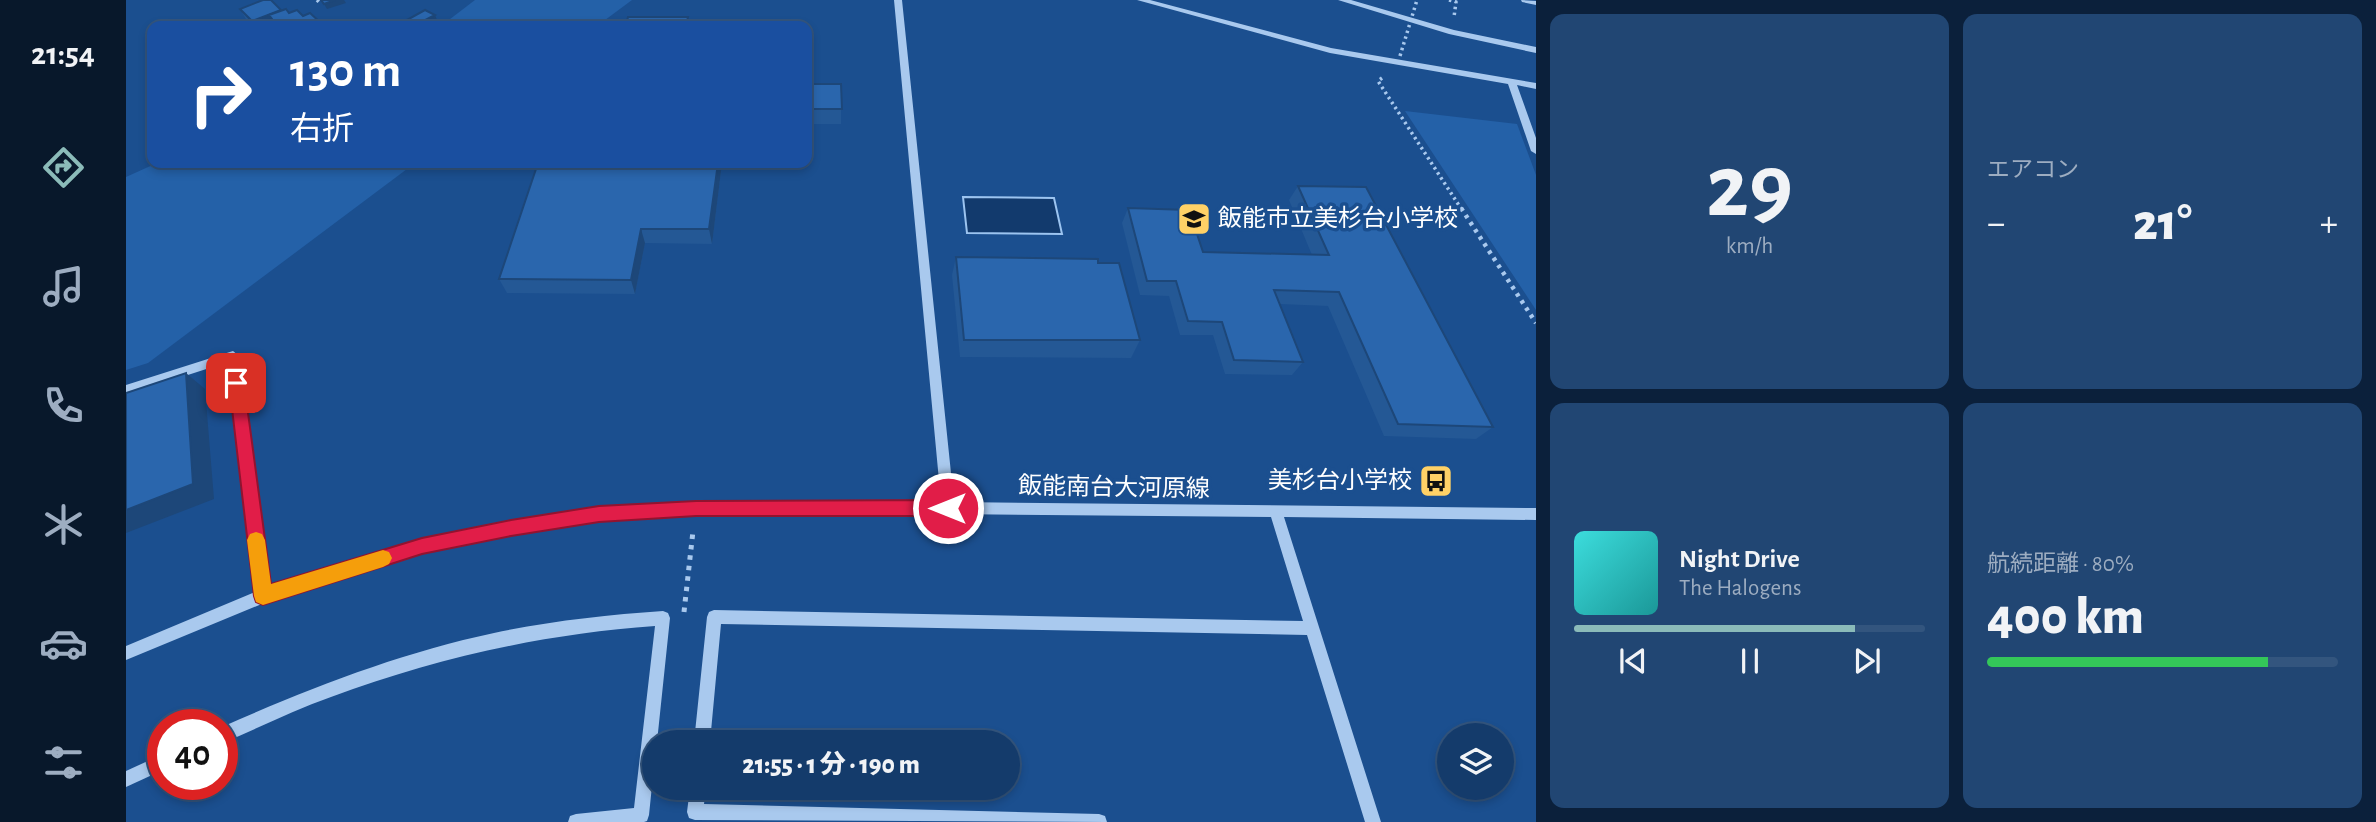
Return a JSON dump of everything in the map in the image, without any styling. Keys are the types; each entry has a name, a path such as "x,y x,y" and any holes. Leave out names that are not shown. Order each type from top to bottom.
{"street":[{"path":"898,0 948,508"},
{"path":"1141,0 1272,36 1536,86"},
{"path":"1342,0 1452,32 1536,50"},
{"path":"1525,0 1536,3"},
{"path":"1512,83 1536,151"},
{"path":"126,390 233,356 263,596"},
{"name":"飯能南台大河原線","path":"126,653 263,596 422,546 599,514 696,509 948,508 1536,514"},
{"path":"1276,513 1373,822"},
{"path":"703,730 714,617 1313,628"},
{"path":"238,728 282,707 419,657 556,628 612,620 663,618 641,815 576,822"},
{"path":"126,779 147,769"},
{"path":"696,800 695,812 1099,822"}],"path":[{"path":"1417,0 1398,60 1378,81 1536,323"}],"shaded area":[{"path":"475,0 632,0 604,21 448,21"},
{"path":"1405,111 1517,124 1536,175 1536,310"},
{"path":"147,168 408,168 148,363 126,370 126,177"},
{"path":"963,197 1054,198 1062,234 967,233"}],"building":[{"path":"263,0 271,0 281,10 252,21 240,9"},
{"path":"286,9 289,13 297,10 303,16 310,13 319,21 266,21 272,19 269,15"},
{"path":"425,10 435,15 424,21 405,21"},
{"path":"628,17 688,17 687,21 627,21"},
{"path":"812,84 841,84 842,109 812,109"},
{"path":"536,168 717,168 709,229 641,229 631,280 499,279"},
{"path":"1298,186 1366,187 1493,427 1398,424 1339,292 1274,290 1303,362 1234,360 1222,322 1188,321 1176,281 1147,281 1128,208 1189,210 1203,252 1329,255"},
{"path":"956,257 1098,259 1098,263 1119,263 1140,340 964,340"},
{"path":"186,373 193,484 126,510 126,393"}],"slow traffic":[{"path":"256,540 263,596 383,558"}],"place":[{"name":"飯能市立美杉台小学校","path":"1194,219"},
{"name":"美杉台小学校","path":"1436,481"}],"route":[{"path":"236,383 263,596 422,546 599,514 696,509 948,508"}]}
